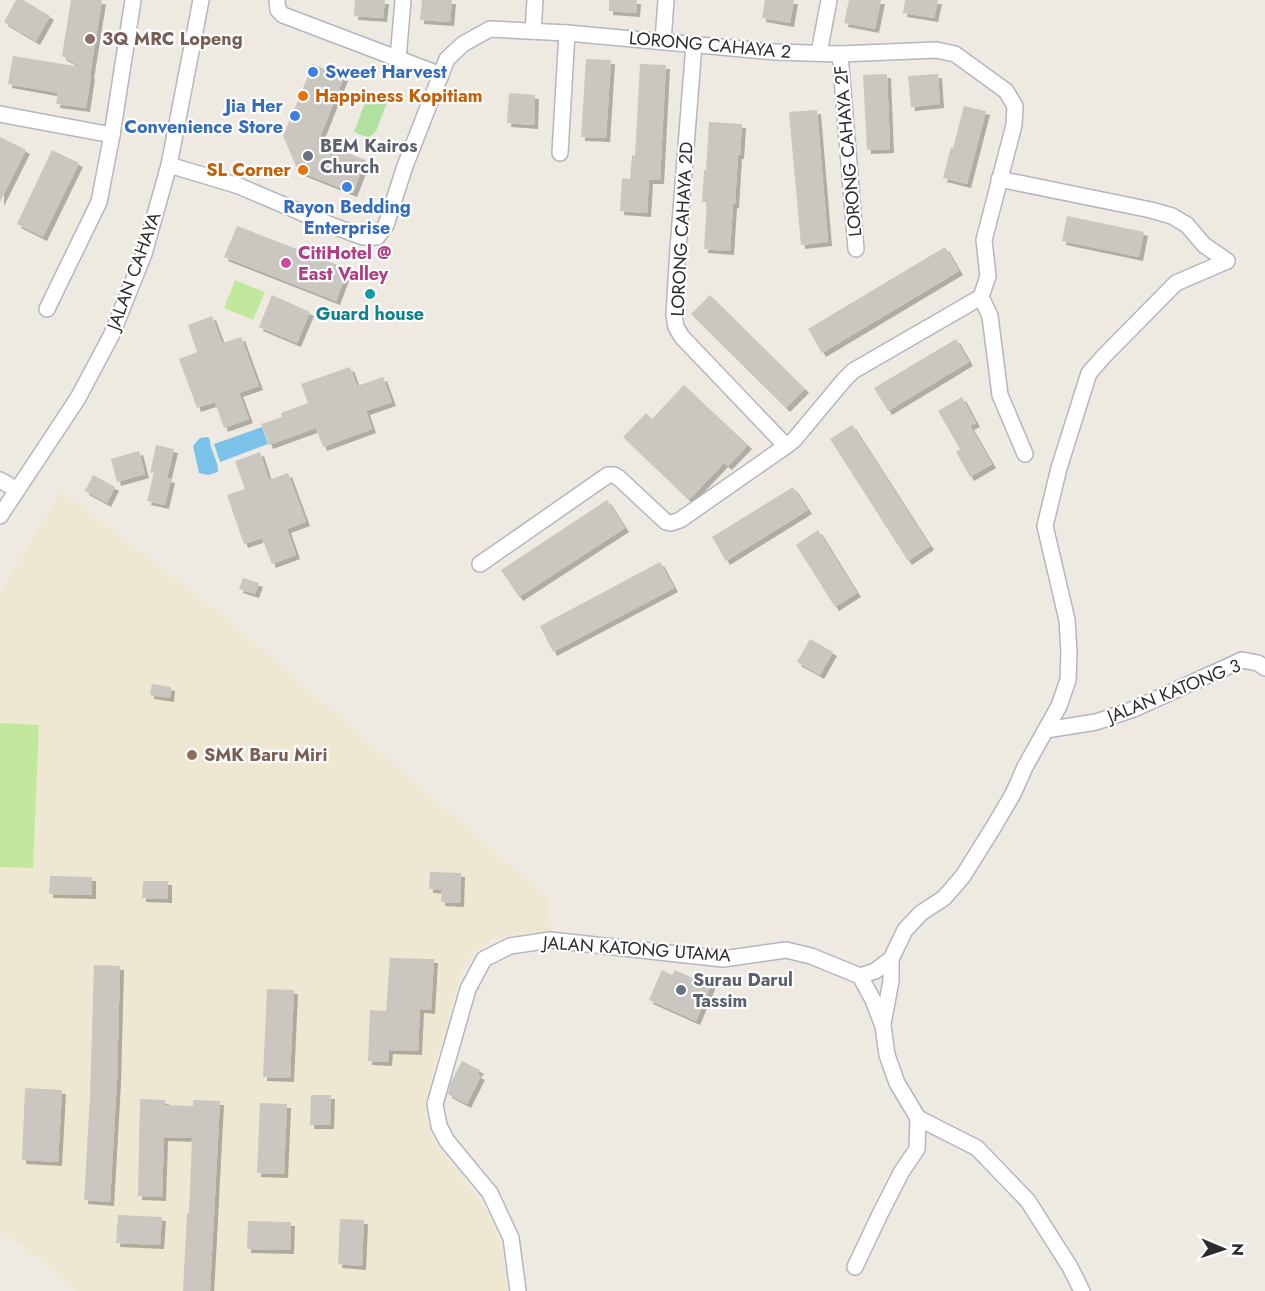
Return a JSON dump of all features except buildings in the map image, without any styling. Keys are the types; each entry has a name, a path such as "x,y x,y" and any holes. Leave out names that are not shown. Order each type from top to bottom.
{"street":[{"path":"47,309 99,202 133,0"},
{"name":"JALAN CAHAYA","path":"0,516 78,398 112,334 144,254 169,165 201,0"},
{"path":"277,0 278,10 283,15 441,75"},
{"path":"398,59 403,0"},
{"path":"533,31 535,0"},
{"path":"663,41 666,0"},
{"path":"819,53 829,0"},
{"name":"LORONG CAHAYA 2","path":"169,165 239,186 363,237 377,237 386,225 405,166 447,59 463,44 490,29 567,33 776,52 840,54 936,50 955,54 1006,91 1015,106 1014,124 984,240 988,276 981,297"},
{"path":"560,153 567,33"},
{"name":"LORONG CAHAYA 2D","path":"694,44 678,249 674,315 676,327 682,337 786,446"},
{"name":"LORONG CAHAYA 2F","path":"840,54 856,249"},
{"path":"0,114 112,135"},
{"path":"883,1026 891,981 891,959 905,930 921,913 944,898 963,876 993,828 1059,706 1068,680 1067,620 1045,526 1059,468 1089,373 1176,283 1227,261 1204,245 1187,225 1172,216 999,179"},
{"path":"480,564 608,475 619,478 666,522 671,524 680,520 794,441 852,371 981,297 990,316 999,395 1025,454"},
{"path":"0,480 17,490"},
{"name":"JALAN KATONG 3","path":"1046,730 1096,722 1134,710 1242,660 1258,663 1265,668"},
{"name":"JALAN KATONG UTAMA","path":"518,1291 511,1238 490,1192 447,1141 439,1126 435,1104 468,989 484,959 510,946 550,940 723,959 786,950 811,956 860,976"},
{"path":"891,959 875,971 860,976 883,1026 887,1055 897,1083 918,1118 977,1148 1028,1201 1070,1267 1082,1291"},
{"path":"855,1268 902,1171 917,1149 918,1118"}],"shaded area":[{"name":"SMK Baru Miri","path":"61,491 220,613 547,897 552,932 519,933 491,940 474,952 463,967 426,1098 425,1115 430,1133 492,1219 503,1255 508,1291 77,1291 24,1247 0,1232 0,593"}],"green space":[{"path":"369,92 388,100 376,131 369,138 354,132"},
{"path":"235,280 265,292 253,320 224,308"},
{"path":"0,723 39,725 33,868 0,867"}],"water":[{"path":"262,427 268,444 220,462 214,444"},
{"path":"208,437 218,472 208,475 199,473 193,446 200,438"}],"place":[{"name":"3Q MRC Lopeng","path":"90,39"},
{"name":"Sweet Harvest","path":"313,72"},
{"name":"Happiness Kopitiam","path":"303,96"},
{"name":"Jia Her Convenience Store","path":"295,116"},
{"name":"BEM Kairos Church","path":"308,156"},
{"name":"SL Corner","path":"303,170"},
{"name":"Rayon Bedding Enterprise","path":"347,187"},
{"name":"CitiHotel @ East Valley","path":"286,263"},
{"name":"Guard house","path":"370,294"},
{"name":"SMK Baru Miri","path":"192,755"},
{"name":"Surau Darul Tassim","path":"681,990"}]}
